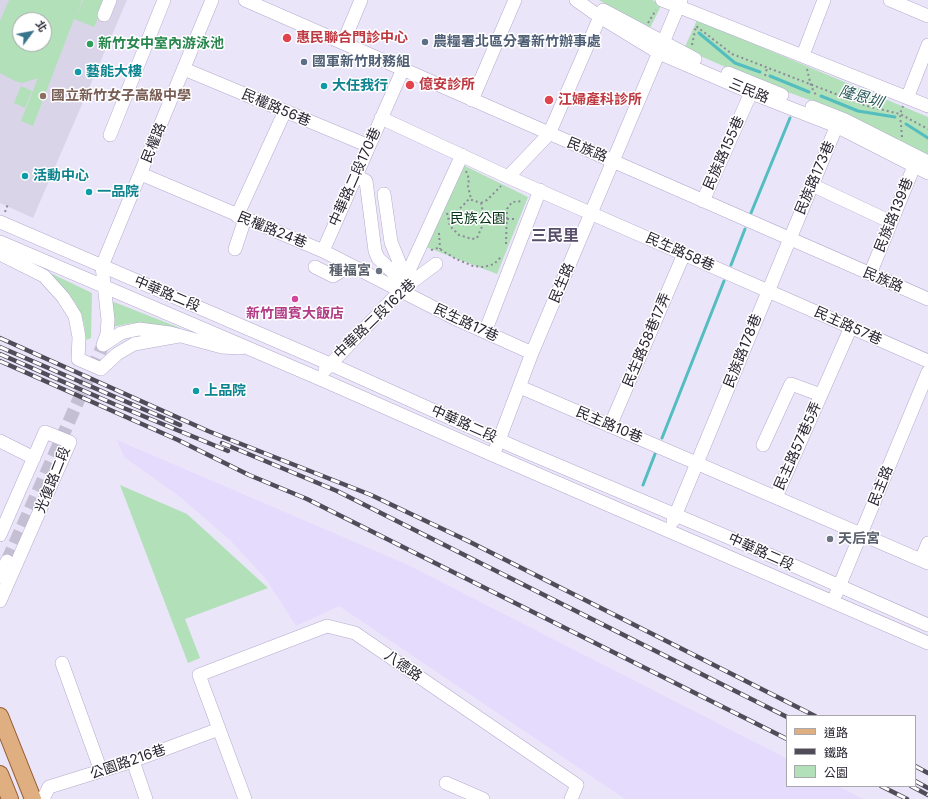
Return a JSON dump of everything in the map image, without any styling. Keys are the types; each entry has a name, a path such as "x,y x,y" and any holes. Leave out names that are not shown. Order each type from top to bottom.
{"main road":[{"path":"0,716 33,799"},
{"path":"0,743 23,799"},
{"path":"0,774 10,799"},
{"path":"0,792 3,799"}],"street":[{"path":"104,15 110,0"},
{"path":"110,135 164,0"},
{"name":"民權路","path":"104,287 102,266 212,0"},
{"name":"民族路","path":"245,0 928,299"},
{"path":"343,43 361,0"},
{"path":"472,100 515,0"},
{"name":"三民路","path":"576,0 602,13 661,47 688,56 757,86 838,122 920,162 928,173"},
{"name":"三民路","path":"591,0 602,13"},
{"path":"804,51 824,0"},
{"path":"890,0 928,16"},
{"path":"660,3 680,2 909,93 928,99"},
{"name":"民生路","path":"492,455 500,441 532,353 680,2"},
{"path":"507,178 549,134 602,13"},
{"path":"909,93 928,45"},
{"name":"民權路56巷","path":"184,69 369,146"},
{"path":"381,118 402,69"},
{"name":"民族路155巷","path":"703,201 757,86"},
{"path":"909,93 928,106"},
{"path":"235,249 241,218 284,111"},
{"name":"中華路二段170巷","path":"323,251 381,118 460,159 540,190"},
{"name":"民族路173巷","path":"790,239 838,122"},
{"path":"403,284 426,265 441,202 460,159"},
{"name":"民族路139巷","path":"870,274 891,222 920,162"},
{"name":"民權路24巷","path":"141,174 241,218 323,251 351,265 403,284"},
{"path":"356,176 366,180 375,251 378,258 403,284"},
{"path":"812,185 891,222"},
{"path":"485,332 540,190"},
{"name":"民生路58巷","path":"540,190 768,291"},
{"path":"384,194 391,242 403,284"},
{"name":"中華路二段","path":"2,219 102,266 330,364 500,441 676,515 928,625"},
{"name":"民族路178巷","path":"669,530 790,239"},
{"name":"中華路二段","path":"0,242 249,348 492,455 832,600 928,643"},
{"path":"0,254 44,276 63,297 75,316 79,337 78,359 101,368 117,354 134,344 158,338 179,336"},
{"name":"民生路58巷17弄","path":"610,426 684,254"},
{"path":"315,267 333,276 351,265"},
{"name":"中華路二段162巷","path":"318,378 403,284 426,265"},
{"name":"民生路17巷","path":"403,284 454,318 532,353"},
{"path":"104,287 108,320 107,334 103,345 121,333 139,329 179,336 222,347 249,348"},
{"name":"民主路57巷","path":"768,291 928,361"},
{"name":"民主路57巷5弄","path":"776,496 851,327"},
{"name":"民主路","path":"832,600 839,587 928,372"},
{"name":"民主路57巷5弄","path":"764,445 791,384 821,395"},
{"name":"民主路10巷","path":"520,387 697,463"},
{"name":"光復路二段","path":"0,535 45,432 70,442 0,601"},
{"path":"0,441 34,458"},
{"path":"697,463 925,562 928,543"},
{"path":"0,577 7,561"},
{"name":"八德路","path":"219,729 199,675 327,626 355,633 577,785 571,799"},
{"path":"62,663 101,771"},
{"path":"219,729 245,799"},
{"name":"公園路216巷","path":"43,799 49,787 133,761 219,729"},
{"path":"133,761 146,799"},
{"path":"446,783 483,799"}],"path":[{"path":"647,25 660,3"},
{"path":"691,50 696,26 732,54 867,106 900,114 928,129"},
{"path":"757,86 767,68"},
{"path":"900,114 903,140"},
{"path":"460,159 467,173 471,200"},
{"path":"449,220 469,199 481,203 487,200 507,178"},
{"path":"505,248 508,226 506,214 509,204 525,201"},
{"path":"441,202 446,208 450,226 459,235 472,239 477,238 484,222 481,203"},
{"path":"2,219 8,204"},
{"path":"426,265 430,250 438,248 460,261 473,266 484,267 494,264 502,255"}],"shaded area":[{"name":"國立新竹女子高級中學","path":"0,0 127,0 33,218 0,203"},
{"path":"117,440 408,565 786,758 786,787 840,787 863,799 625,799 339,606 296,626 266,579 230,540 179,496 124,457"}],"green space":[{"path":"9,0 82,0 76,17 83,0 106,0 94,27 74,19 33,126 21,121 38,78 22,83 0,73 0,21"},
{"path":"599,0 653,0 661,6 649,30"},
{"path":"697,20 928,117 928,157 842,112 758,81 684,49"},
{"path":"21,86 32,91 25,108 14,103"},
{"name":"民族公園","path":"461,164 528,197 497,274 426,247"},
{"path":"46,271 92,293 91,338 86,340 84,323 75,302"},
{"path":"109,300 180,328 178,330 132,323 112,327"},
{"path":"120,485 187,514 268,588 185,619 200,658 188,663"}],"waterway":[{"name":"隆恩圳","path":"699,33 735,63 760,72"},
{"name":"隆恩圳","path":"770,76 809,92"},
{"name":"隆恩圳","path":"821,96 858,111 895,117"},
{"path":"751,213 790,118"},
{"name":"隆恩圳","path":"906,124 928,138"},
{"path":"731,265 745,229"},
{"path":"662,438 724,281"},
{"path":"643,485 655,454"}],"tunnel":[{"path":"7,561 103,345"}],"railway":[{"path":"0,338 208,431 371,495 468,541 813,715"},
{"path":"0,347 180,425"},
{"path":"0,354 114,404 228,451"},
{"path":"0,361 178,440 249,475 307,499 786,738"},
{"path":"222,443 337,491 786,716"},
{"path":"916,767 928,773"},
{"path":"916,782 928,788"},
{"path":"883,787 907,799"},
{"path":"913,787 928,795"}],"place":[{"name":"惠民聯合門診中心","path":"287,38"},
{"name":"農糧署北區分署新竹辦事處","path":"425,42"},
{"name":"新竹女中室內游泳池","path":"90,44"},
{"name":"國軍新竹財務組","path":"304,62"},
{"name":"藝能大樓","path":"78,72"},
{"name":"億安診所","path":"410,85"},
{"name":"大任我行","path":"324,86"},
{"name":"國立新竹女子高級中學","path":"43,96"},
{"name":"江婦產科診所","path":"549,100"},
{"name":"活動中心","path":"25,176"},
{"name":"一品院","path":"89,192"},
{"name":"種福宮","path":"379,271"},
{"name":"新竹國賓大飯店","path":"295,299"},
{"name":"上品院","path":"196,391"},
{"name":"天后宮","path":"830,539"}],"district":[{"name":"三民里","path":"555,236"}]}
